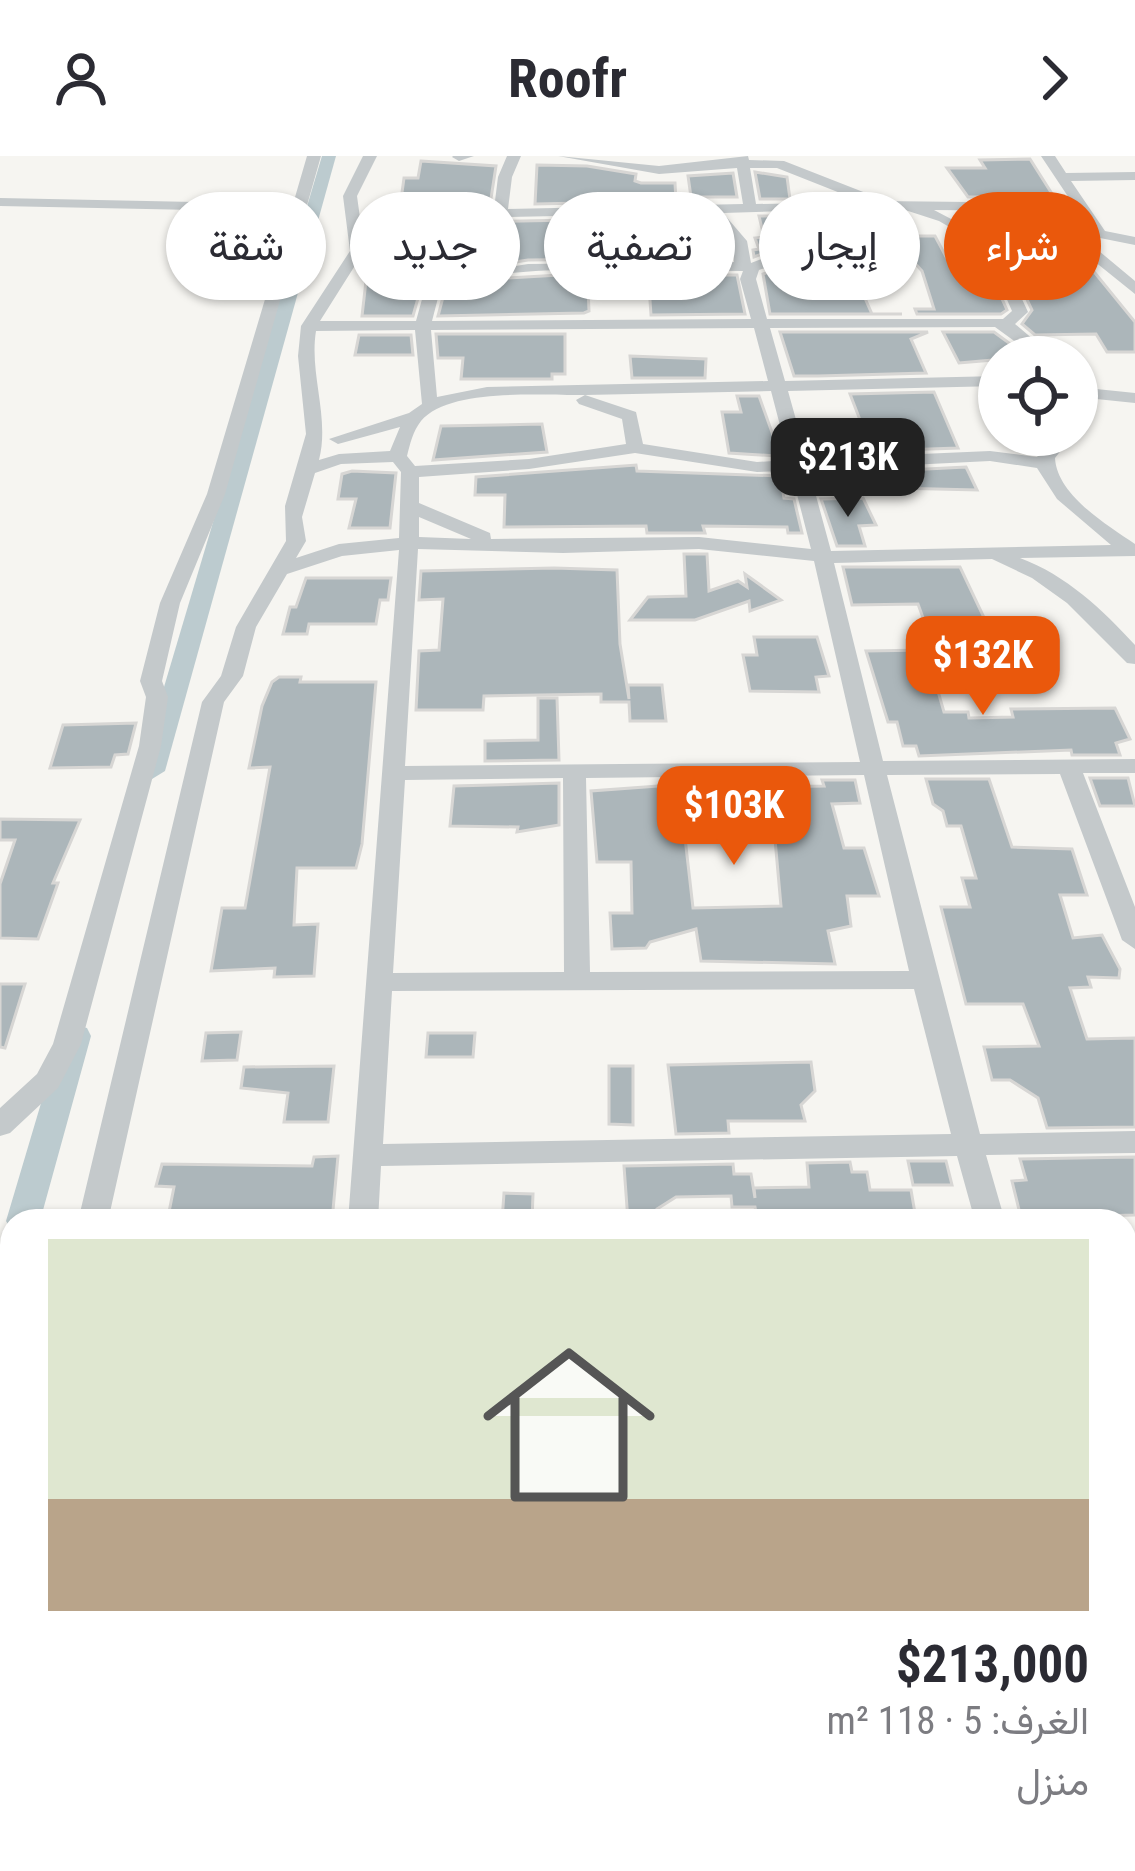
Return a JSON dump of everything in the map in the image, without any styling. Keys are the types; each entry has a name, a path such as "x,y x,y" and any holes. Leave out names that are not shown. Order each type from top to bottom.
{"street":[{"path":"302,192 314,156"},
{"path":"352,192 370,156"},
{"path":"503,192 514,156"},
{"path":"565,156 659,170 744,159 768,162 854,192"},
{"path":"819,156 831,186"},
{"path":"1048,156 1100,234 1135,241"},
{"path":"744,159 750,207"},
{"path":"1062,177 1135,176"},
{"path":"0,202 166,202"},
{"path":"735,207 759,207"},
{"path":"735,233 744,251 799,462 925,980 986,1209"},
{"path":"1101,260 1135,290"},
{"path":"96,1209 213,702 232,676 246,627 296,542 288,519 307,470 315,426 305,340 350,262"},
{"path":"520,271 759,263"},
{"path":"0,1125 48,1081 67,1044 151,746 157,697 151,681 170,603 217,494 271,300"},
{"path":"364,1209 409,543 404,430 429,393 422,362 430,300"},
{"path":"1006,325 1020,312 1015,300"},
{"path":"310,326 1006,325 1020,336"},
{"path":"429,393 462,396 978,382"},
{"path":"558,392 654,411 635,448"},
{"path":"1098,398 1135,398"},
{"path":"338,439 416,417"},
{"path":"315,426 371,456 404,464 529,464 635,448 757,467 990,456 1044,463"},
{"path":"307,470 339,459 371,456"},
{"path":"1044,463 1049,456"},
{"path":"1044,463 1061,493 1133,550"},
{"path":"410,506 499,543"},
{"path":"280,570 338,550 409,543 717,543 822,556 1133,550"},
{"path":"980,554 1018,562 1057,587 1135,658"},
{"path":"1069,766 1135,940"},
{"path":"393,773 1135,766"},
{"path":"574,771 577,981"},
{"path":"379,982 925,980"},
{"path":"368,1155 1135,1142"}],"building":[{"path":"1030,159 1051,192 964,192 947,168 985,168 980,160"},
{"path":"421,161 496,166 492,192 402,192 404,178 418,178"},
{"path":"537,165 587,166 636,174 635,181 641,183 675,183 676,192 544,192 544,204 535,204"},
{"path":"755,172 787,177 789,192 759,194"},
{"path":"733,173 737,197 735,192 690,192 688,176"},
{"path":"544,220 544,260 520,261 520,221"},
{"path":"920,236 935,236 944,253 944,300 1002,300 1007,310 1001,314 917,314 915,309 934,309 922,271"},
{"path":"737,275 745,314 651,315 650,300 735,300"},
{"path":"544,276 544,300 589,300 589,311 438,316 442,300 520,300 520,277"},
{"path":"1101,280 1135,322 1135,352 1107,352 1096,334 1035,335 1022,324 1032,310 1027,300 1101,300"},
{"path":"364,300 417,300 413,316 362,316"},
{"path":"768,300 866,300 872,314 770,314"},
{"path":"780,332 928,332 911,339 926,373 794,376"},
{"path":"943,332 994,332 999,336 978,336 978,361 959,363"},
{"path":"436,334 565,334 565,374 552,374 552,379 461,379 463,358 438,358"},
{"path":"359,335 411,335 413,355 355,355"},
{"path":"630,356 706,359 705,378 632,378"},
{"path":"934,392 958,448 872,451 850,394"},
{"path":"737,396 759,396 776,456 729,453 722,412 741,412"},
{"path":"542,424 547,452 433,460 441,426"},
{"path":"636,465 637,471 780,476 784,498 794,499 802,533 788,533 787,527 703,526 705,533 647,533 646,526 504,527 505,495 475,495 476,477"},
{"path":"966,467 977,490 894,488 888,471"},
{"path":"396,473 390,528 349,528 356,499 338,499 342,474"},
{"path":"863,498 876,525 859,526 865,546 837,546 821,499"},
{"path":"684,554 707,554 709,591 738,581 747,587 745,574 781,600 750,611 749,601 695,620 630,620 648,597 686,596"},
{"path":"843,567 960,567 988,626 926,626 918,604 852,605"},
{"path":"617,570 620,644 629,699 628,685 662,685 666,721 630,721 629,702 601,702 601,694 484,696 483,710 416,710 419,651 439,650 443,599 419,600 421,571"},
{"path":"306,578 391,578 388,600 380,600 376,624 309,624 307,634 283,634 290,607 296,607"},
{"path":"754,637 817,637 829,676 816,677 819,692 750,691 743,655 757,655"},
{"path":"926,650 944,712 968,712 969,718 1013,717 1011,709 1115,708 1130,739 1116,743 1120,755 1072,755 1071,750 919,756 916,746 903,746 897,722 888,722 866,651"},
{"path":"279,677 301,677 300,682 376,682 362,844 356,868 297,868 294,925 318,924 314,976 274,977 275,968 211,971 222,908 245,908 270,767 249,768 262,706"},
{"path":"538,698 557,698 559,760 485,761 485,741 538,740"},
{"path":"136,723 128,754 115,755 111,767 50,768 63,725"},
{"path":"1090,778 1128,778 1135,806 1100,806"},
{"path":"926,779 989,779 1012,847 1072,849 1087,895 1060,895 1073,938 1102,935 1120,969 1119,978 1088,977 1091,987 1070,988 1087,1039 1135,1038 1135,1127 1047,1128 1038,1098 1010,1080 992,1080 984,1047 1039,1046 1023,1004 966,1004 941,907 970,907 962,878 976,878 961,826 947,826 943,811 933,804"},
{"path":"822,780 855,780 860,803 832,804 844,848 864,848 879,896 847,896 851,926 828,931 835,964 701,961 696,929 650,942 646,948 612,949 610,913 632,913 631,862 597,862 591,791 726,781 727,792 824,786","holes":["774,828 781,906 693,908 684,829"]},
{"path":"559,783 559,825 517,832 518,827 450,826 454,786"},
{"path":"0,819 80,820 53,883 58,883 38,939 0,938 0,884 15,840 0,840"},
{"path":"0,984 25,984 5,1048 0,1047"},
{"path":"241,1032 237,1060 202,1061 206,1033"},
{"path":"428,1033 475,1033 473,1057 426,1057"},
{"path":"811,1062 815,1091 801,1105 805,1121 728,1121 729,1133 676,1134 668,1065"},
{"path":"334,1066 328,1122 284,1122 288,1093 241,1088 244,1067"},
{"path":"609,1066 633,1066 633,1125 609,1124"},
{"path":"338,1156 333,1209 170,1209 174,1187 156,1186 162,1164 312,1166 314,1157"},
{"path":"1135,1157 1135,1209 1019,1209 1012,1181 1026,1180 1020,1159"},
{"path":"908,1161 946,1161 952,1185 913,1185"},
{"path":"850,1162 852,1172 867,1172 870,1190 911,1190 914,1209 755,1209 732,1207 731,1196 676,1197 657,1209 627,1209 624,1166 733,1164 734,1174 751,1174 755,1198 754,1188 809,1187 807,1163"},
{"path":"504,1193 533,1194 532,1209 503,1209"}],"waterway":[{"path":"152,771 329,156"},
{"path":"26,1209 76,1036"}]}
